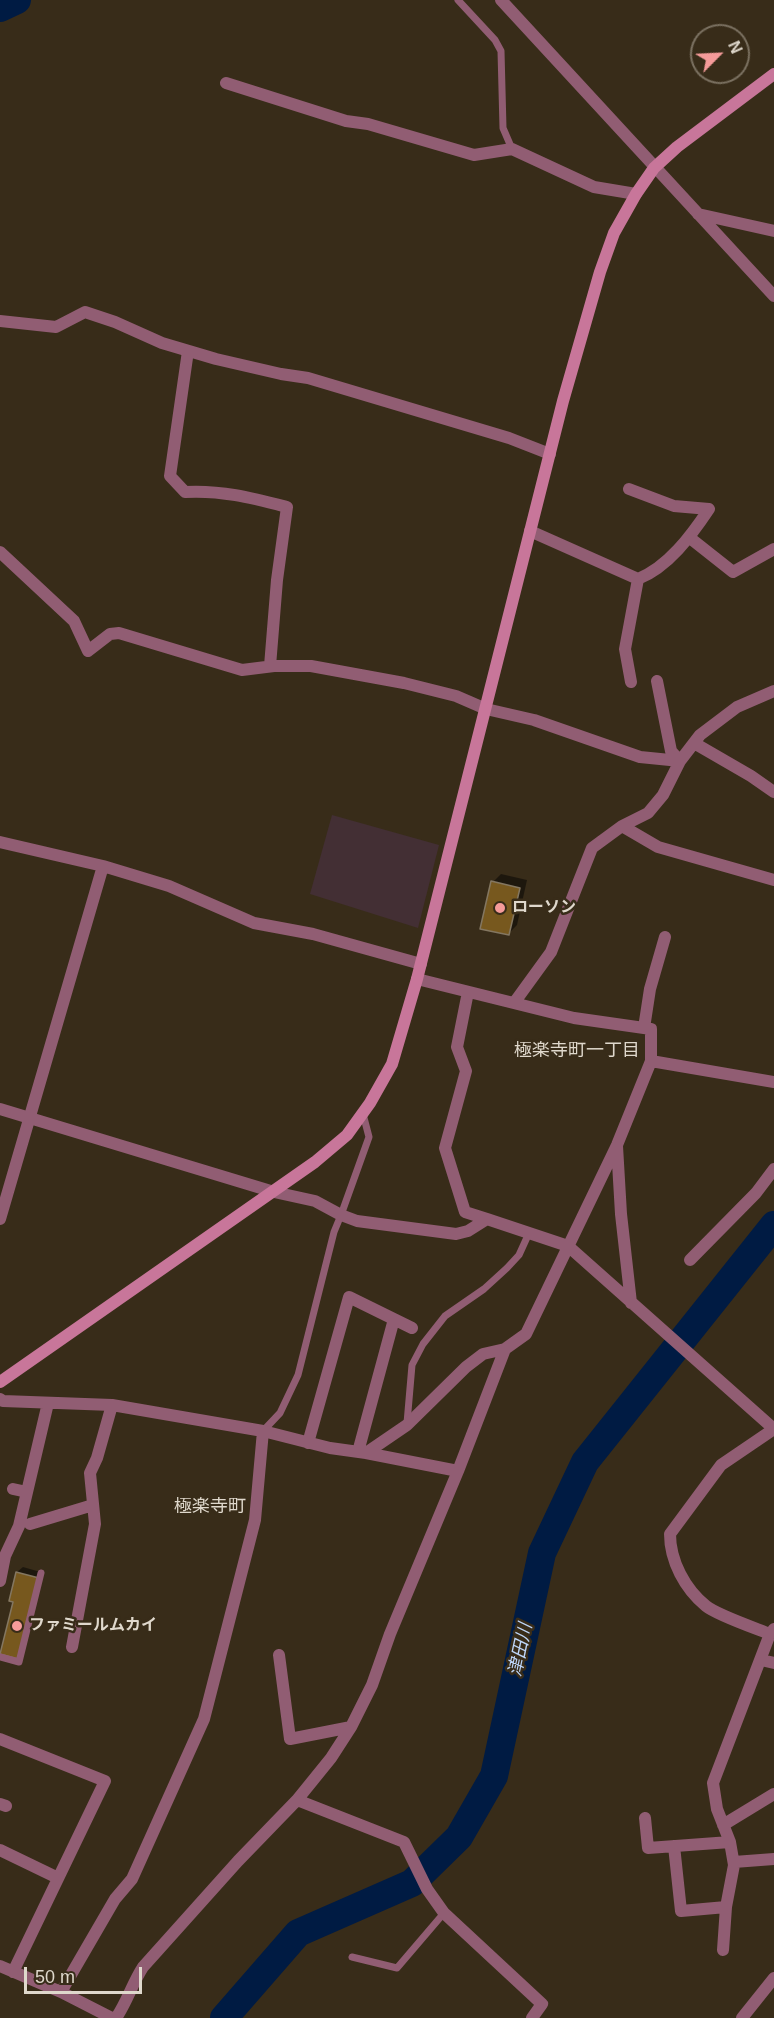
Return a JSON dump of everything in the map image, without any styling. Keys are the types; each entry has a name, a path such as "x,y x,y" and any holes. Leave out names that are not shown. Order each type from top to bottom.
{"street":[{"path":"501,0 774,296"},
{"path":"0,1382 273,1192 347,1135 392,1064 421,964 550,454 600,272 614,233 654,168 677,147 774,74"},
{"path":"226,83 346,121 368,124 474,155 512,149 594,186 636,194"},
{"path":"697,214 774,231"},
{"path":"0,321 56,327 85,312 188,351 270,372 308,378 509,438 550,454"},
{"path":"188,351 170,476 184,492 210,490 243,495 287,507 277,580 270,666"},
{"path":"530,531 638,579 651,574 690,538 709,509 674,506 629,489"},
{"path":"690,538 733,572 763,562 774,549"},
{"path":"0,552 74,621 88,651 110,634 119,633 242,670 270,666 311,666 393,681 456,696 486,709 534,720 640,757 680,761"},
{"path":"631,682 621,649 638,579"},
{"path":"657,681 671,751 680,761"},
{"path":"513,1004 551,952 592,848 621,826 648,813 663,795 680,761 700,735 737,707 774,691"},
{"path":"693,743 774,792"},
{"path":"621,826 658,847 774,880"},
{"path":"0,842 104,866 169,886 254,923 313,934 421,964"},
{"path":"0,1219 104,866"},
{"path":"644,1028 650,989 665,937"},
{"path":"362,1453 407,1425 466,1366 483,1354 505,1349 526,1334 617,1145 651,1061 651,1029 574,1018 417,979"},
{"path":"468,992 457,1047 465,1071 445,1148 465,1212 568,1246 774,1429 721,1466 670,1534 670,1547 682,1580 707,1607 772,1632 713,1782 717,1809 730,1842 734,1862 726,1907 723,1950"},
{"path":"651,1061 774,1082"},
{"path":"0,1109 273,1192 315,1201 357,1221 456,1234 468,1231 488,1220"},
{"path":"617,1145 621,1214 631,1303"},
{"path":"690,1260 756,1193 774,1169"},
{"path":"309,1443 349,1298 412,1328"},
{"path":"362,1453 394,1319"},
{"path":"0,1966 114,2018 124,2007 131,1987 142,1967 297,1800 331,1758 372,1685 406,1592 458,1471 505,1349"},
{"path":"0,1399 3,1401 112,1405 263,1431 330,1448 458,1471"},
{"path":"0,1581 3,1556 19,1526 48,1403"},
{"path":"72,1647 95,1524 90,1473 97,1458 112,1405"},
{"path":"61,1992 115,1899 132,1879 204,1719 255,1520 263,1431"},
{"path":"13,1489 27,1492"},
{"path":"30,1524 93,1505"},
{"path":"279,1655 290,1739 351,1726"},
{"path":"760,1660 774,1663"},
{"path":"0,1739 105,1781 13,1972"},
{"path":"723,1825 774,1794"},
{"path":"297,1800 404,1842 427,1889 444,1913 542,2004 532,2018"},
{"path":"645,1818 648,1848 730,1842"},
{"path":"674,1846 681,1911 726,1907"},
{"path":"0,1850 58,1878"},
{"path":"734,1862 774,1859"},
{"path":"742,2018 774,1978"}],"lane":[{"path":"458,0 495,40 501,51 503,128 512,149"},
{"path":"263,1431 280,1413 298,1375 334,1232 369,1137 363,1113"},
{"path":"407,1425 412,1365 423,1344 446,1316 484,1289 507,1268 519,1255 530,1233"},
{"path":"0,1658 19,1662 41,1573"},
{"path":"352,1957 397,1968 444,1913"}],"shaded area":[{"path":"332,815 439,845 418,928 310,894"}],"building":[{"name":"ローソン","path":"491,881 520,888 509,935 480,929"},
{"name":"ファミールムカイ","path":"16,1572 39,1578 18,1659 0,1654 13,1602 9,1601"}],"waterway":[{"path":"0,8 17,0"},
{"name":"津田川","path":"224,2018 298,1933 412,1883 459,1837 494,1776 542,1553 585,1462 774,1225"}],"place":[{"name":"ローソン","path":"500,908"},
{"name":"ファミールムカイ","path":"17,1626"}],"district":[{"name":"極楽寺町一丁目","path":"577,1051"},
{"name":"極楽寺町","path":"210,1507"}]}
